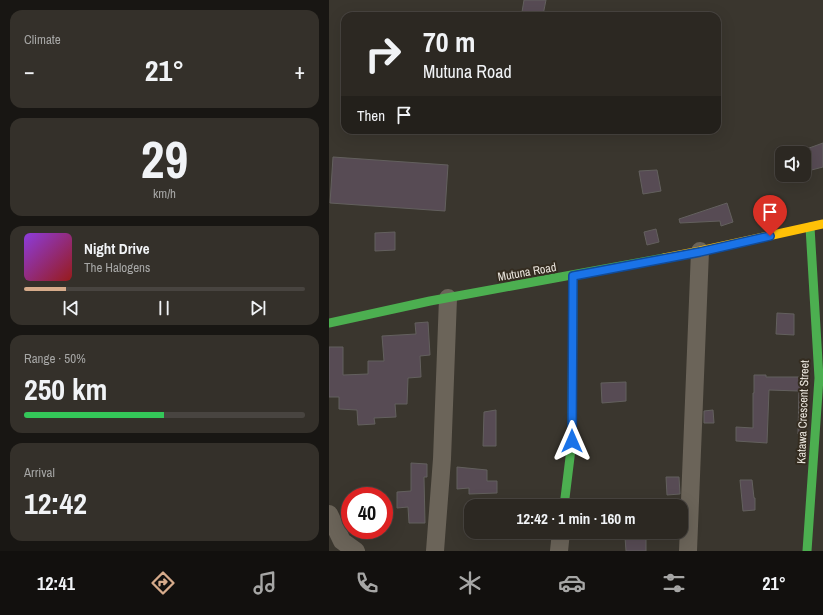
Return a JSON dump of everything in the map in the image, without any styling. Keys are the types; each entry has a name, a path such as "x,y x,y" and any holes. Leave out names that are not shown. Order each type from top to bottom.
{"street":[{"name":"Mutuna Road","path":"329,323 448,298 700,252 823,224"},
{"name":"Katawa Crescent Street","path":"807,551 819,378 810,227"},
{"path":"688,551 700,252"},
{"path":"565,499 572,441 573,276"},
{"path":"435,551 441,459 448,298"},
{"path":"329,514 342,540 356,551"},
{"path":"559,551 560,539"}],"building":[{"path":"524,0 546,0 544,12 522,12"},
{"path":"823,143 823,167 811,170 811,147"},
{"path":"333,157 448,165 445,211 330,203"},
{"path":"657,170 661,191 643,194 639,171"},
{"path":"727,203 733,222 721,226 720,221 680,223 679,219"},
{"path":"656,229 659,242 647,245 644,232"},
{"path":"395,232 395,250 375,251 375,233"},
{"path":"777,313 794,314 794,335 776,334"},
{"path":"428,322 430,355 420,356 421,377 408,378 407,404 395,404 396,417 374,418 375,424 358,425 357,410 339,409 339,397 329,397 329,347 343,347 343,375 368,374 368,361 384,361 382,336 416,334 415,323"},
{"path":"754,375 766,375 766,377 806,377 803,434 798,434 799,391 769,390 767,443 736,441 736,427 753,428"},
{"path":"626,382 626,401 602,403 601,383"},
{"path":"496,410 496,446 483,446 484,412"},
{"path":"713,410 714,423 704,423 704,411"},
{"path":"411,463 427,464 427,477 424,477 425,523 409,523 408,507 397,508 397,492 411,491"},
{"path":"457,467 487,470 487,481 497,481 497,493 469,494 469,488 457,489"},
{"path":"666,477 679,477 680,494 667,495"},
{"path":"740,480 752,480 755,510 743,511"},
{"path":"625,539 646,539 646,551 626,551"}],"traffic: fast":[{"path":"807,551 819,378 810,227"},
{"path":"329,323 430,301 664,258"},
{"path":"565,499 572,441 573,276"}],"traffic: slow":[{"path":"664,258 823,224"}],"route":[{"path":"572,441 573,276 700,252 770,236"}]}
